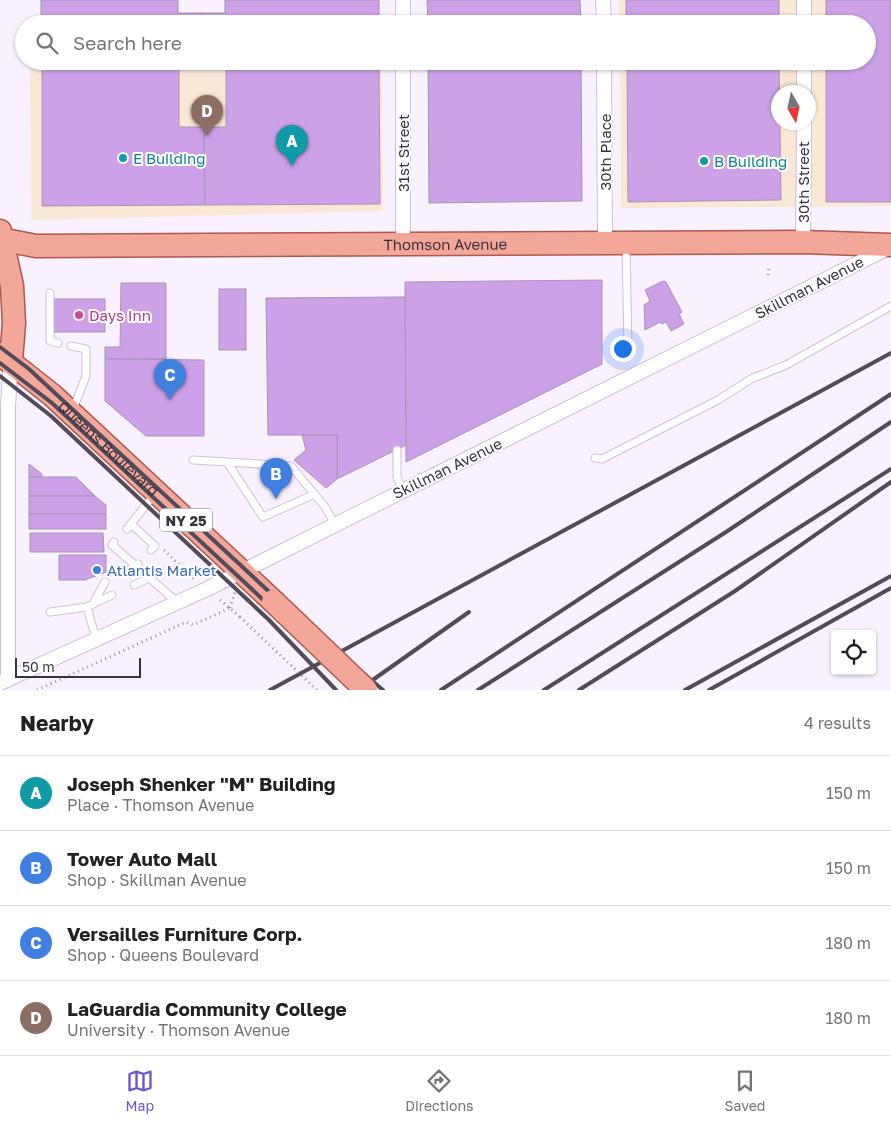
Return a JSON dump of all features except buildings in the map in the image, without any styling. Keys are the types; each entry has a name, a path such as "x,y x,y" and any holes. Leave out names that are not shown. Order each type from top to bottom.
{"main road":[{"path":"0,231 0,239 12,286 14,323 6,357"},
{"name":"Thomson Avenue","path":"0,239 36,246 803,242 891,246"},
{"name":"Queens Boulevard","path":"6,357 156,492 366,690"}],"street":[{"path":"403,0 403,15"},
{"path":"604,0 604,15"},
{"path":"804,0 804,15"},
{"name":"31st Street","path":"403,70 403,245"},
{"name":"30th Place","path":"605,70 616,243"},
{"path":"804,70 804,85"},
{"name":"30th Street","path":"803,242 804,130"},
{"name":"Skillman Avenue","path":"4,681 241,572 891,246"},
{"path":"4,681 8,406 6,357"}],"lane":[{"path":"616,243 628,348"},
{"path":"50,293 50,341 58,343"},
{"path":"595,458 602,459 651,436 751,380 786,365 891,306"},
{"path":"71,346 86,349 86,376 71,414"},
{"path":"397,450 397,477 402,490"},
{"path":"193,460 291,466 315,494 335,524"},
{"path":"227,462 262,517 315,494"},
{"path":"151,550 155,546 129,526 156,492"},
{"path":"114,542 112,545 177,602"},
{"path":"127,571 137,566"},
{"path":"134,585 149,578"},
{"path":"94,602 105,582"},
{"path":"50,612 87,607 112,595"},
{"path":"87,607 96,639"}],"path":[{"path":"768,275 769,266"},
{"path":"163,548 191,576"},
{"path":"37,690 186,622 193,625 230,608 317,690"}],"shaded area":[{"path":"619,0 891,0 891,206 621,208 620,70 876,70 876,15 619,15"},
{"path":"30,70 382,70 383,211 31,220"}],"railway":[{"path":"0,347 29,369 292,613 383,690"},
{"path":"270,690 891,353"},
{"path":"0,363 52,403 360,690"},
{"path":"0,376 51,416 269,620 336,690"},
{"path":"441,690 891,394"},
{"path":"478,690 726,532 891,422"},
{"path":"544,690 891,469"},
{"path":"579,690 735,591 891,482"},
{"path":"685,690 891,576"},
{"path":"709,690 891,588"},
{"path":"367,684 469,612"}],"place":[{"name":"LaGuardia Community College","path":"207,136"},
{"name":"E Building","path":"123,158"},
{"name":"B Building","path":"704,161"},
{"name":"Joseph Shenker \"M\" Building","path":"292,166"},
{"name":"Days Inn","path":"79,315"},
{"name":"Versailles Furniture Corp.","path":"170,400"},
{"name":"Tower Auto Mall","path":"276,499"},
{"name":"Atlantis Market","path":"97,570"}]}
